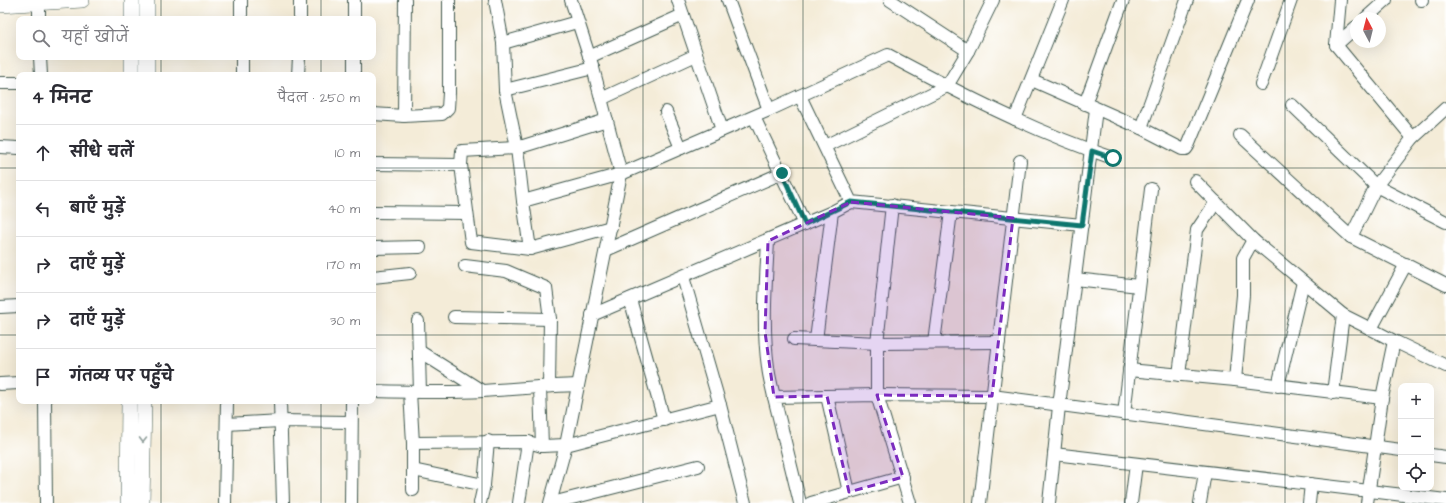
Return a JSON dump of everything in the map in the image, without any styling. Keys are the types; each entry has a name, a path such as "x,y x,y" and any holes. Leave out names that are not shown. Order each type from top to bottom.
{"street":[{"path":"0,4 82,0"},
{"path":"132,0 132,16"},
{"path":"147,16 148,0"},
{"path":"241,0 242,16"},
{"path":"300,0 300,16"},
{"path":"354,0 354,16"},
{"path":"404,116 405,0"},
{"path":"376,114 404,116 442,114 448,108 450,0"},
{"path":"495,0 503,43 505,90 517,148 530,250"},
{"path":"571,0 591,63 622,174 566,445 551,503 698,466"},
{"path":"678,0 722,130"},
{"path":"728,0 770,110"},
{"path":"890,0 968,51"},
{"path":"825,146 947,86 968,51 993,0"},
{"path":"1015,118 1032,80 1063,0"},
{"path":"1085,104 1123,0"},
{"path":"1141,128 1188,0"},
{"path":"1032,80 1141,128 1182,149 1186,149 1248,0"},
{"path":"1261,84 1291,0"},
{"path":"1340,0 1336,45 1414,138"},
{"path":"1373,12 1386,0"},
{"path":"38,2 39,16"},
{"path":"505,90 591,63 683,15"},
{"path":"503,43 577,22"},
{"path":"1336,45 1350,32"},
{"path":"601,99 696,55"},
{"path":"523,202 622,174 770,110 888,55 947,86 1015,118 1092,151 1113,158"},
{"path":"40,60 41,72"},
{"path":"132,60 132,72"},
{"path":"147,60 147,72"},
{"path":"242,60 242,72"},
{"path":"298,72 299,60"},
{"path":"354,60 354,72"},
{"path":"0,83 16,83"},
{"path":"800,96 851,202"},
{"path":"1292,105 1376,186 1446,222"},
{"path":"1049,503 1096,109"},
{"path":"666,112 681,148"},
{"path":"1351,237 1376,186 1414,138 1443,115"},
{"path":"754,117 805,224"},
{"path":"606,120 517,148 462,151 461,165 471,242 530,250 611,227"},
{"path":"1240,135 1351,237 1446,285"},
{"path":"0,147 16,148"},
{"path":"980,503 1020,161"},
{"path":"376,164 461,165"},
{"path":"606,250 782,173"},
{"path":"1195,181 1253,240 1342,315 1446,366"},
{"path":"1124,414 1151,188"},
{"path":"592,315 768,241 851,202 1082,225"},
{"path":"1179,375 1197,230 1216,202"},
{"path":"892,205 877,343 877,395 910,503"},
{"path":"376,212 467,213"},
{"path":"816,340 832,212"},
{"path":"934,342 951,212"},
{"path":"1235,380 1243,295 1243,258 1253,240"},
{"path":"768,241 765,332 768,367 800,503"},
{"path":"376,248 420,247"},
{"path":"1371,329 1406,264"},
{"path":"466,266 506,271 546,288 550,319 542,446"},
{"path":"376,277 410,272"},
{"path":"683,277 720,405 745,503"},
{"path":"1075,279 1139,286"},
{"path":"1278,386 1303,282"},
{"path":"630,299 664,420"},
{"path":"0,307 16,306"},
{"path":"1333,393 1342,315"},
{"path":"454,317 550,319"},
{"path":"413,490 415,392 419,351 418,322"},
{"path":"794,339 877,343 999,342"},
{"path":"1368,497 1382,398 1394,341"},
{"path":"419,351 483,391"},
{"path":"1129,370 1235,380 1382,398"},
{"path":"0,384 16,383"},
{"path":"376,391 483,391 545,386 578,386"},
{"path":"774,397 877,395 992,396 1398,450"},
{"path":"826,396 849,492"},
{"path":"45,404 46,503"},
{"path":"128,503 129,404"},
{"path":"142,503 144,404"},
{"path":"225,503 227,404"},
{"path":"280,404 282,503"},
{"path":"351,503 352,404"},
{"path":"413,443 488,441 528,442 542,446 566,445 720,405"},
{"path":"227,424 280,421 351,422"},
{"path":"480,503 484,485 488,441"},
{"path":"519,503 528,442"},
{"path":"1054,454 1311,484 1368,497 1446,500"},
{"path":"1434,455 1446,457"},
{"path":"1131,503 1136,464"},
{"path":"413,470 484,485"},
{"path":"1200,503 1204,472"},
{"path":"811,503 903,477"},
{"path":"1309,503 1311,484"}],"highlighted area":[{"path":"851,202 1013,218 992,396 877,395 903,477 849,492 827,396 774,397 765,332 768,241"}],"route":[{"path":"782,173 805,224 851,202 1082,225 1092,151 1113,158"}]}
